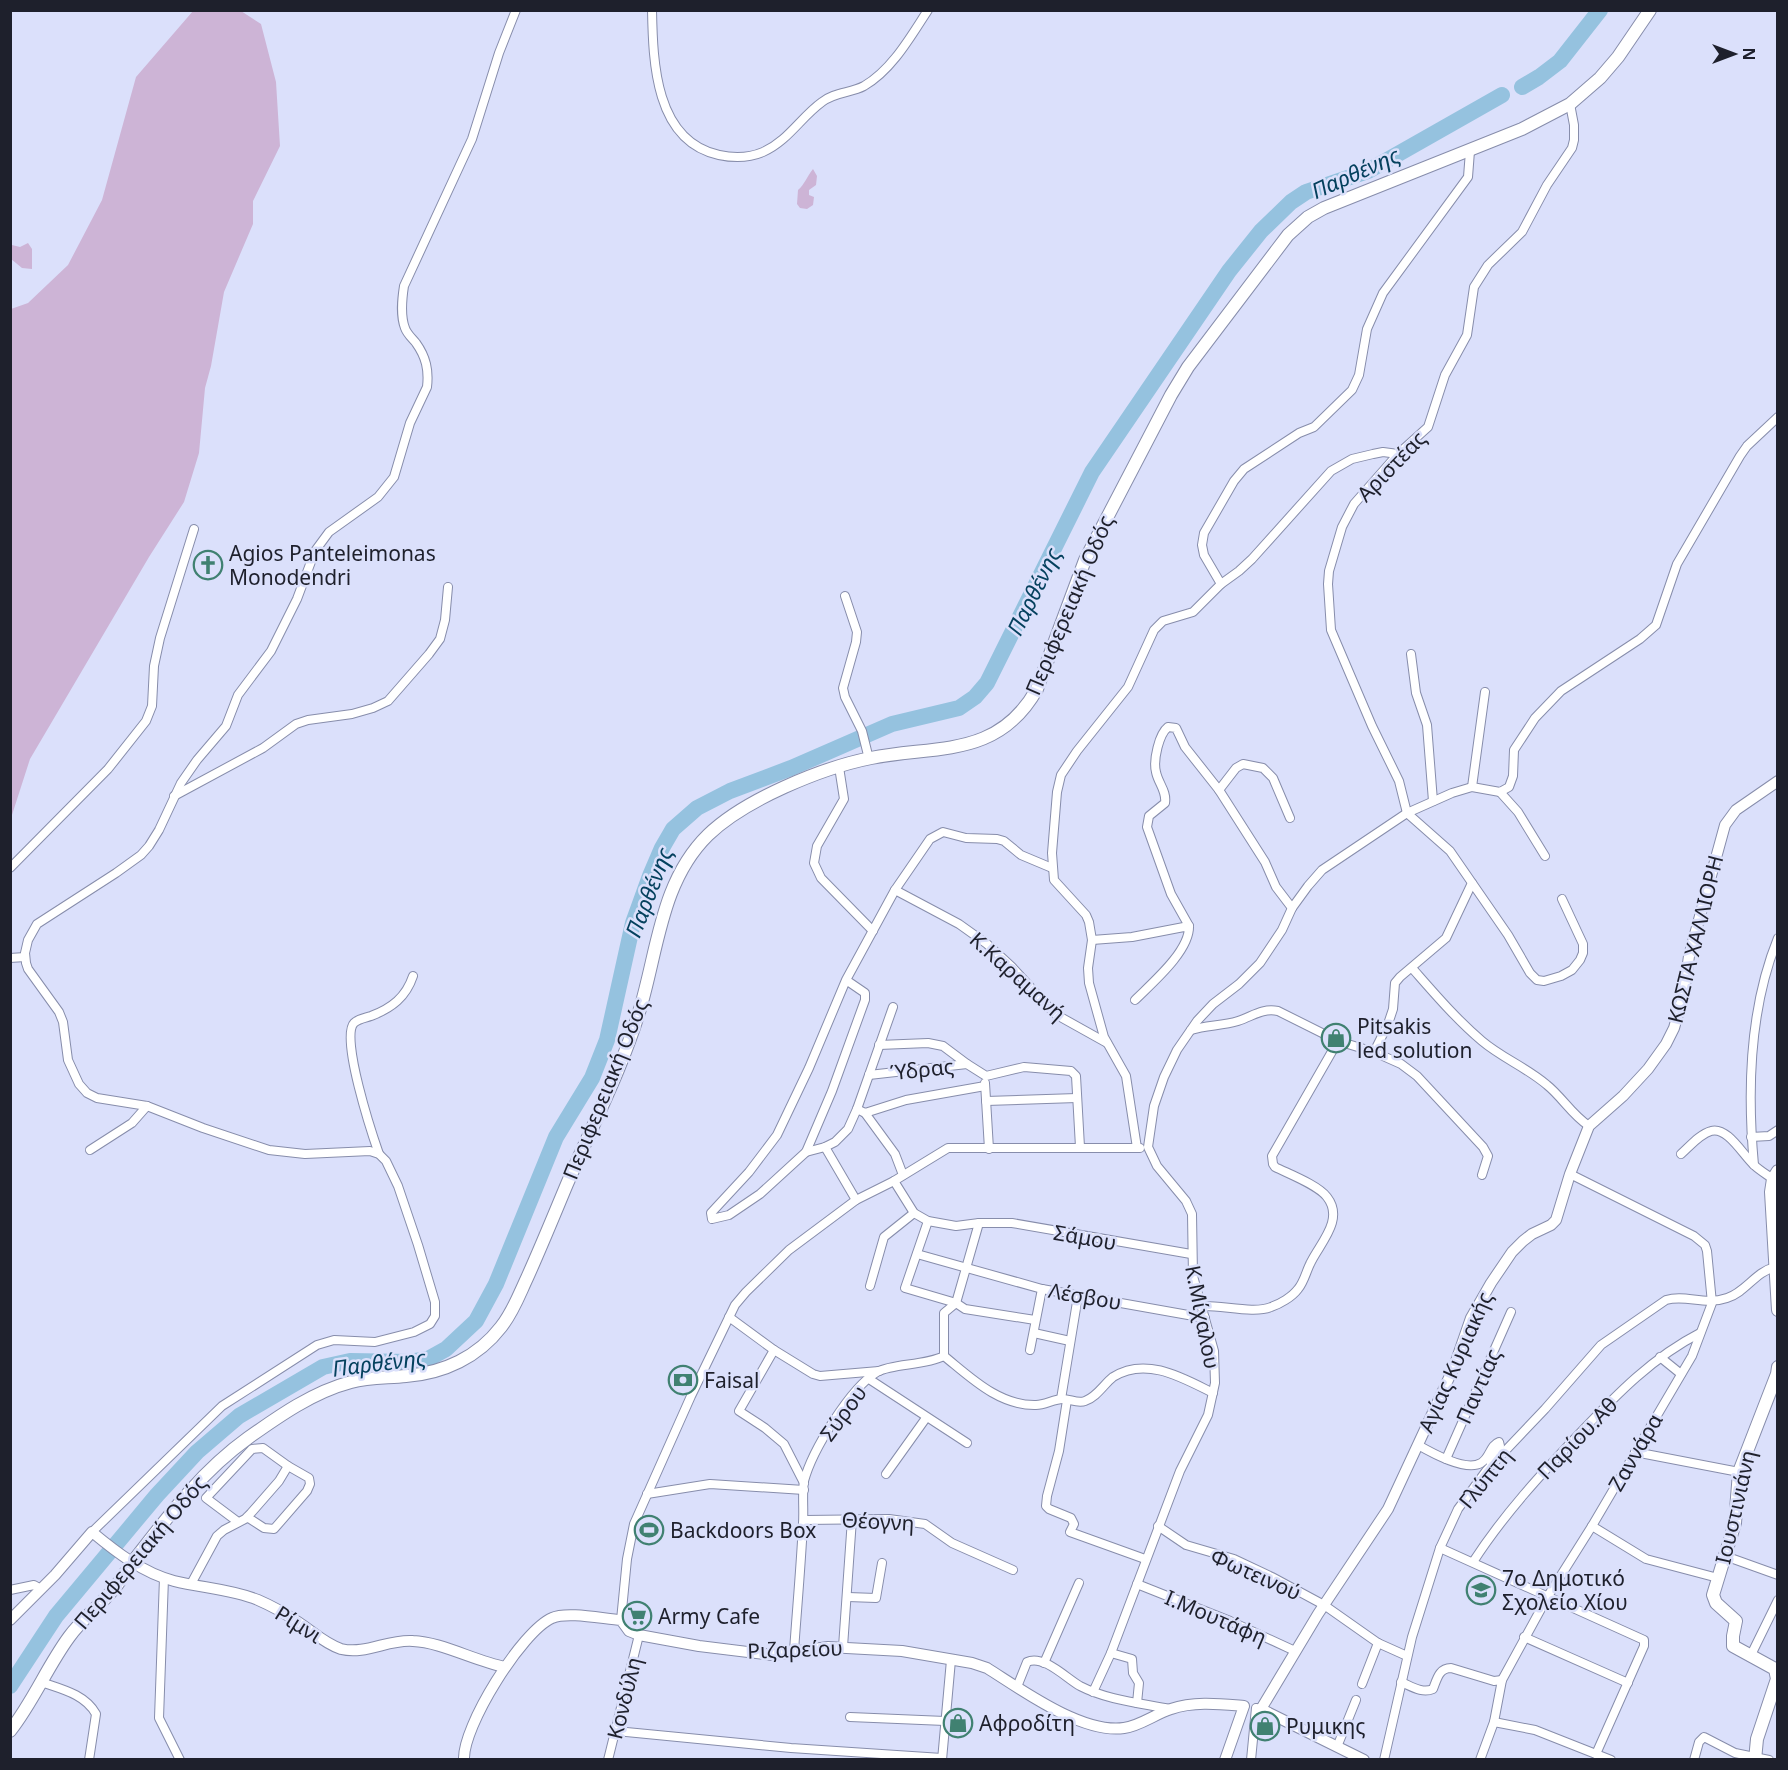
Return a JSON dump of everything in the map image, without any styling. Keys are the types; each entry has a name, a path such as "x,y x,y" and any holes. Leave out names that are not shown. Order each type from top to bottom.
{"main road":[{"name":"Περιφερειακή Οδός","path":"10,1731 69,1635 114,1589 132,1562 195,1484 247,1439 324,1391 351,1382 418,1375 446,1368 471,1356 499,1330 514,1306 633,1030 669,895 686,861 706,837 743,808 868,754 932,751 978,741 992,735 1019,714 1031,699 1043,676 1085,560 1171,395 1188,368 1300,222 1364,190 1470,151 1522,129 1570,104 1600,78 1618,57 1650,10"},
{"path":"1775,1175 1778,1310"},
{"name":"Ιουστινιάνη","path":"1755,1757 1757,1739 1777,1679 1774,1669 1733,1646 1732,1636 1736,1621 1713,1599 1735,1523 1739,1472 1778,1367"}],"street":[{"path":"379,1154 357,1151 290,1154 268,1150 147,1106 97,1098 83,1089 68,1060 61,1017 28,969 25,957 28,940 37,924 92,890 141,855 159,830 174,796 197,760 226,726 238,695 272,651 297,599 315,551 329,532 378,497 394,477 407,430 428,379 424,355 407,333 403,322 404,286 472,139 499,53 516,10"},
{"path":"652,10 654,65 664,103 672,119 692,143 702,150 721,156 738,157 753,156 776,145 827,98 861,88 875,79 890,64 928,10"},
{"name":"Αριστέας","path":"1407,813 1399,781 1372,726 1335,640 1329,619 1329,571 1337,542 1350,510 1360,495 1398,454 1426,431 1431,423 1445,375 1467,335 1472,297 1481,275 1522,231 1547,185 1572,148 1574,132 1570,104"},
{"path":"1221,584 1204,555 1202,545 1204,533 1234,481 1244,469 1299,433 1317,425 1352,390 1359,375 1366,334 1383,293 1468,177 1470,151"},
{"path":"639,1635 629,1631 621,1620 633,1524 706,1362 741,1297 781,1257 828,1219 856,1200 894,1181 948,1148 1148,1147 1154,1106 1177,1050 1204,1012 1251,972 1282,930 1292,908 1308,886 1322,870 1407,813 1433,801 1472,788 1500,792 1506,790 1512,783 1514,750 1535,718 1561,691 1641,639 1656,625 1677,564 1698,525 1747,446 1778,417"},
{"path":"1137,1148 1126,1076 1101,1028 1089,983 1092,930 1086,915 1055,883 1052,868 1057,792 1061,775 1077,751 1128,687 1154,630 1163,621 1193,612 1221,584 1239,571 1331,471 1362,457 1383,452 1398,454"},
{"path":"10,868 108,769 146,721 152,706 154,666 160,638 194,530"},
{"path":"174,796 262,748 296,724 308,720 352,714 388,701 440,639 445,620 447,587"},
{"path":"845,596 857,632 843,688 868,754"},
{"path":"1411,654 1416,693 1427,725 1433,801"},
{"path":"1472,788 1485,692"},
{"path":"1135,1000 1185,945 1190,932 1190,926 1171,894 1147,827 1149,816 1165,803 1165,793 1156,771 1156,765 1167,728 1176,728 1185,747 1219,790 1265,862 1276,886 1292,908"},
{"path":"1219,790 1236,768 1243,764 1263,768 1274,778 1290,818"},
{"path":"839,766 844,799 817,846 814,863 821,878 873,931"},
{"name":"ΚΩΣΤΑ ΧΑΛΛΙΟΡΗ","path":"1589,1126 1623,1096 1648,1069 1666,1044 1678,1017 1689,956 1725,825 1736,810 1778,781"},
{"path":"1500,792 1518,812 1545,856"},
{"path":"1407,813 1450,851 1508,935 1530,973 1537,980 1544,981 1572,970 1583,953 1583,944 1562,899"},
{"path":"846,980 865,993 865,1000 832,1091 806,1152 760,1194 729,1215 712,1219 711,1213 749,1172 777,1135 809,1068 846,980 895,890 930,839 943,832 966,838 998,838 1020,855 1052,868"},
{"path":"1374,1052 1393,1009 1395,983 1446,938 1472,883"},
{"name":"Κ.Καραμανή","path":"895,890 959,924 978,937 1012,967 1055,1014 1108,1044"},
{"path":"1092,940 1132,937 1190,926"},
{"path":"1754,1165 1751,1137 1750,1069 1762,992 1778,938"},
{"path":"10,958 25,957"},
{"path":"1412,968 1453,1014 1483,1042 1507,1059 1528,1069 1549,1086 1579,1119 1589,1126"},
{"path":"10,1620 92,1532 222,1406 317,1345 334,1340 375,1342 414,1332 430,1324 436,1310 430,1280 398,1186 386,1161 379,1154 368,1122 350,1043 353,1023 381,1012 402,998 413,976"},
{"path":"869,1075 893,1007"},
{"path":"1191,1030 1237,1021 1262,1010 1278,1011 1338,1041 1374,1052 1401,1064 1417,1076 1478,1141 1488,1156 1482,1175"},
{"path":"1202,1306 1259,1309 1270,1308 1284,1301 1299,1288 1315,1253 1328,1234 1333,1217 1328,1198 1320,1190 1275,1167 1272,1156 1338,1041"},
{"path":"879,1045 936,1044 967,1064"},
{"name":"Ύδρας","path":"806,1152 825,1147 843,1135 861,1111 869,1075 967,1064 986,1076 1024,1067 1071,1071 1076,1076 1080,1147"},
{"name":"Ύδρας","path":"986,1076 989,1149"},
{"path":"903,1175 895,1154 861,1111 906,1100 985,1086"},
{"path":"986,1101 1077,1098"},
{"path":"90,1150 132,1123 147,1106"},
{"name":"Αγίας Κυριακής","path":"1259,1709 1324,1605 1385,1515 1454,1367 1471,1318 1491,1283 1512,1252 1523,1241 1556,1220 1570,1174 1589,1126"},
{"path":"1681,1154 1703,1135 1714,1130 1727,1135 1754,1165 1775,1175"},
{"path":"1751,1137 1769,1136 1778,1130"},
{"path":"825,1147 856,1200"},
{"name":"Κ.Μίχαλου","path":"1094,1692 1180,1471 1205,1422 1213,1393 1214,1351 1193,1276 1192,1214 1190,1207 1157,1166 1148,1147"},
{"path":"1570,1174 1694,1236 1705,1245 1712,1303 1739,1293 1761,1273 1776,1273"},
{"path":"894,1181 914,1213 928,1221 905,1288 956,1302 965,1309 973,1311 1035,1320"},
{"path":"870,1286 884,1238 914,1213"},
{"name":"Σάμου","path":"928,1221 956,1226 1012,1223 1191,1254"},
{"path":"979,1223 956,1302 944,1313 944,1356 994,1395 1036,1406 1064,1400 1083,1402 1090,1399 1114,1377 1129,1371 1149,1368 1171,1372 1213,1393"},
{"name":"Λέσβου","path":"917,1254 1042,1289 1205,1318"},
{"path":"1030,1350 1042,1289"},
{"path":"1078,1296 1070,1341 1059,1451 1046,1506 1071,1518 1074,1524 1070,1532 1145,1559"},
{"name":"Γλύπτη","path":"1384,1760 1407,1656 1440,1548 1462,1502 1486,1471 1601,1345 1666,1300 1676,1298 1712,1303"},
{"name":"Ζαννάρα","path":"1480,1760 1494,1722 1502,1680 1548,1596 1692,1356 1712,1303"},
{"name":"Παντίας","path":"1446,1459 1511,1312"},
{"path":"729,1317 774,1350 820,1376 879,1371"},
{"path":"1034,1333 1070,1341"},
{"name":"Παρίου.Αθ","path":"1473,1562 1526,1491 1614,1399 1660,1357 1700,1333"},
{"path":"774,1350 739,1411 784,1444 804,1486 804,1520 794,1651"},
{"name":"Σύρου","path":"804,1486 815,1453 825,1435 848,1401 868,1378 879,1371 933,1361 944,1356"},
{"path":"1660,1357 1681,1374"},
{"path":"868,1378 967,1443"},
{"path":"886,1474 926,1418"},
{"path":"1418,1445 1464,1465 1481,1464 1493,1445 1499,1442 1500,1446 1486,1471"},
{"path":"238,1522 206,1498 252,1449 263,1448 309,1478 310,1484 307,1491 274,1529 264,1528 247,1517"},
{"path":"1635,1452 1739,1472"},
{"path":"191,1584 217,1536 247,1517 288,1466"},
{"path":"647,1494 710,1484 804,1486"},
{"name":"Θέογνη","path":"804,1520 889,1520 924,1524 952,1543 1013,1570"},
{"path":"843,1647 852,1520"},
{"name":"Φωτεινού","path":"1158,1526 1186,1545 1234,1559 1324,1605 1378,1643 1407,1656"},
{"path":"1592,1526 1646,1559 1718,1578"},
{"name":"Ρίμνι","path":"92,1532 121,1555 164,1578 212,1587 257,1600 295,1620 332,1646 365,1650 402,1641 426,1642 505,1667"},
{"path":"1440,1548 1642,1638 1644,1646 1596,1754"},
{"path":"1725,1556 1778,1575"},
{"path":"848,1597 876,1598 882,1563"},
{"path":"164,1578 159,1718 180,1760"},
{"path":"1044,1663 1078,1583"},
{"name":"Ι.Μουτάφη","path":"1137,1584 1230,1621 1295,1651"},
{"path":"10,1590 34,1585 41,1589"},
{"path":"1750,1657 1778,1600"},
{"path":"464,1760 465,1743 505,1667 549,1619 564,1616 621,1620"},
{"name":"Ριζαρείου","path":"639,1635 678,1643 762,1654 843,1647 902,1651 951,1660 987,1668 1070,1718 1108,1728 1132,1726 1184,1705 1244,1706"},
{"name":"Κονδύλη","path":"608,1760 639,1635"},
{"path":"1524,1637 1628,1683"},
{"path":"1362,1684 1378,1643"},
{"path":"1111,1653 1132,1659 1133,1673 1138,1683 1137,1702"},
{"path":"616,1731 822,1755 942,1759 951,1660"},
{"path":"1017,1687 1027,1662 1033,1660 1044,1663 1102,1696 1170,1709"},
{"path":"1401,1682 1428,1691 1433,1689 1440,1671 1445,1668 1494,1681 1502,1680"},
{"path":"41,1682 72,1693 89,1704 96,1714 90,1760"},
{"path":"1337,1747 1356,1700"},
{"path":"1225,1760 1244,1706 1259,1709 1364,1760"},
{"path":"1251,1760 1259,1709"},
{"path":"850,1717 945,1721"},
{"path":"1494,1722 1535,1730 1611,1760"},
{"path":"1694,1760 1699,1742 1704,1737 1735,1753 1769,1760"}],"shaded area":[{"path":"193,11 241,11 261,24 276,82 280,146 253,201 253,224 224,292 205,388 199,453 184,502 30,759 11,818 11,309 28,303 68,265 102,200 136,77"},
{"path":"813,169 817,176 816,185 809,190 809,195 814,197 813,205 807,209 800,208 797,204 798,190"},
{"path":"11,243 20,247 28,243 32,249 32,269 22,268 11,259"}],"waterway":[{"name":"Παρθένης","path":"1522,87 1560,61 1600,10"},
{"name":"Παρθένης","path":"10,1686 56,1616 157,1495 197,1452 239,1416 323,1367 350,1361 409,1362 428,1359 446,1349 476,1321 496,1284 556,1137 592,1078 607,1040 633,923 650,876 673,829 697,808 730,791 791,768 892,724 959,708 975,697 987,683 1092,472 1229,271 1261,231 1291,202 1306,192 1368,171 1502,95"}],"place":[{"name":"Agios Panteleimonas Monodendri","path":"208,565"},
{"name":"Pitsakis led solution","path":"1336,1038"},
{"name":"Faisal","path":"683,1380"},
{"name":"Backdoors Box","path":"649,1530"},
{"name":"7ο Δημοτικό Σχολείο Χίου","path":"1481,1590"},
{"name":"Army Cafe","path":"637,1616"},
{"name":"Αφροδίτη","path":"958,1723"},
{"name":"Ρυμικης","path":"1265,1726"}]}
